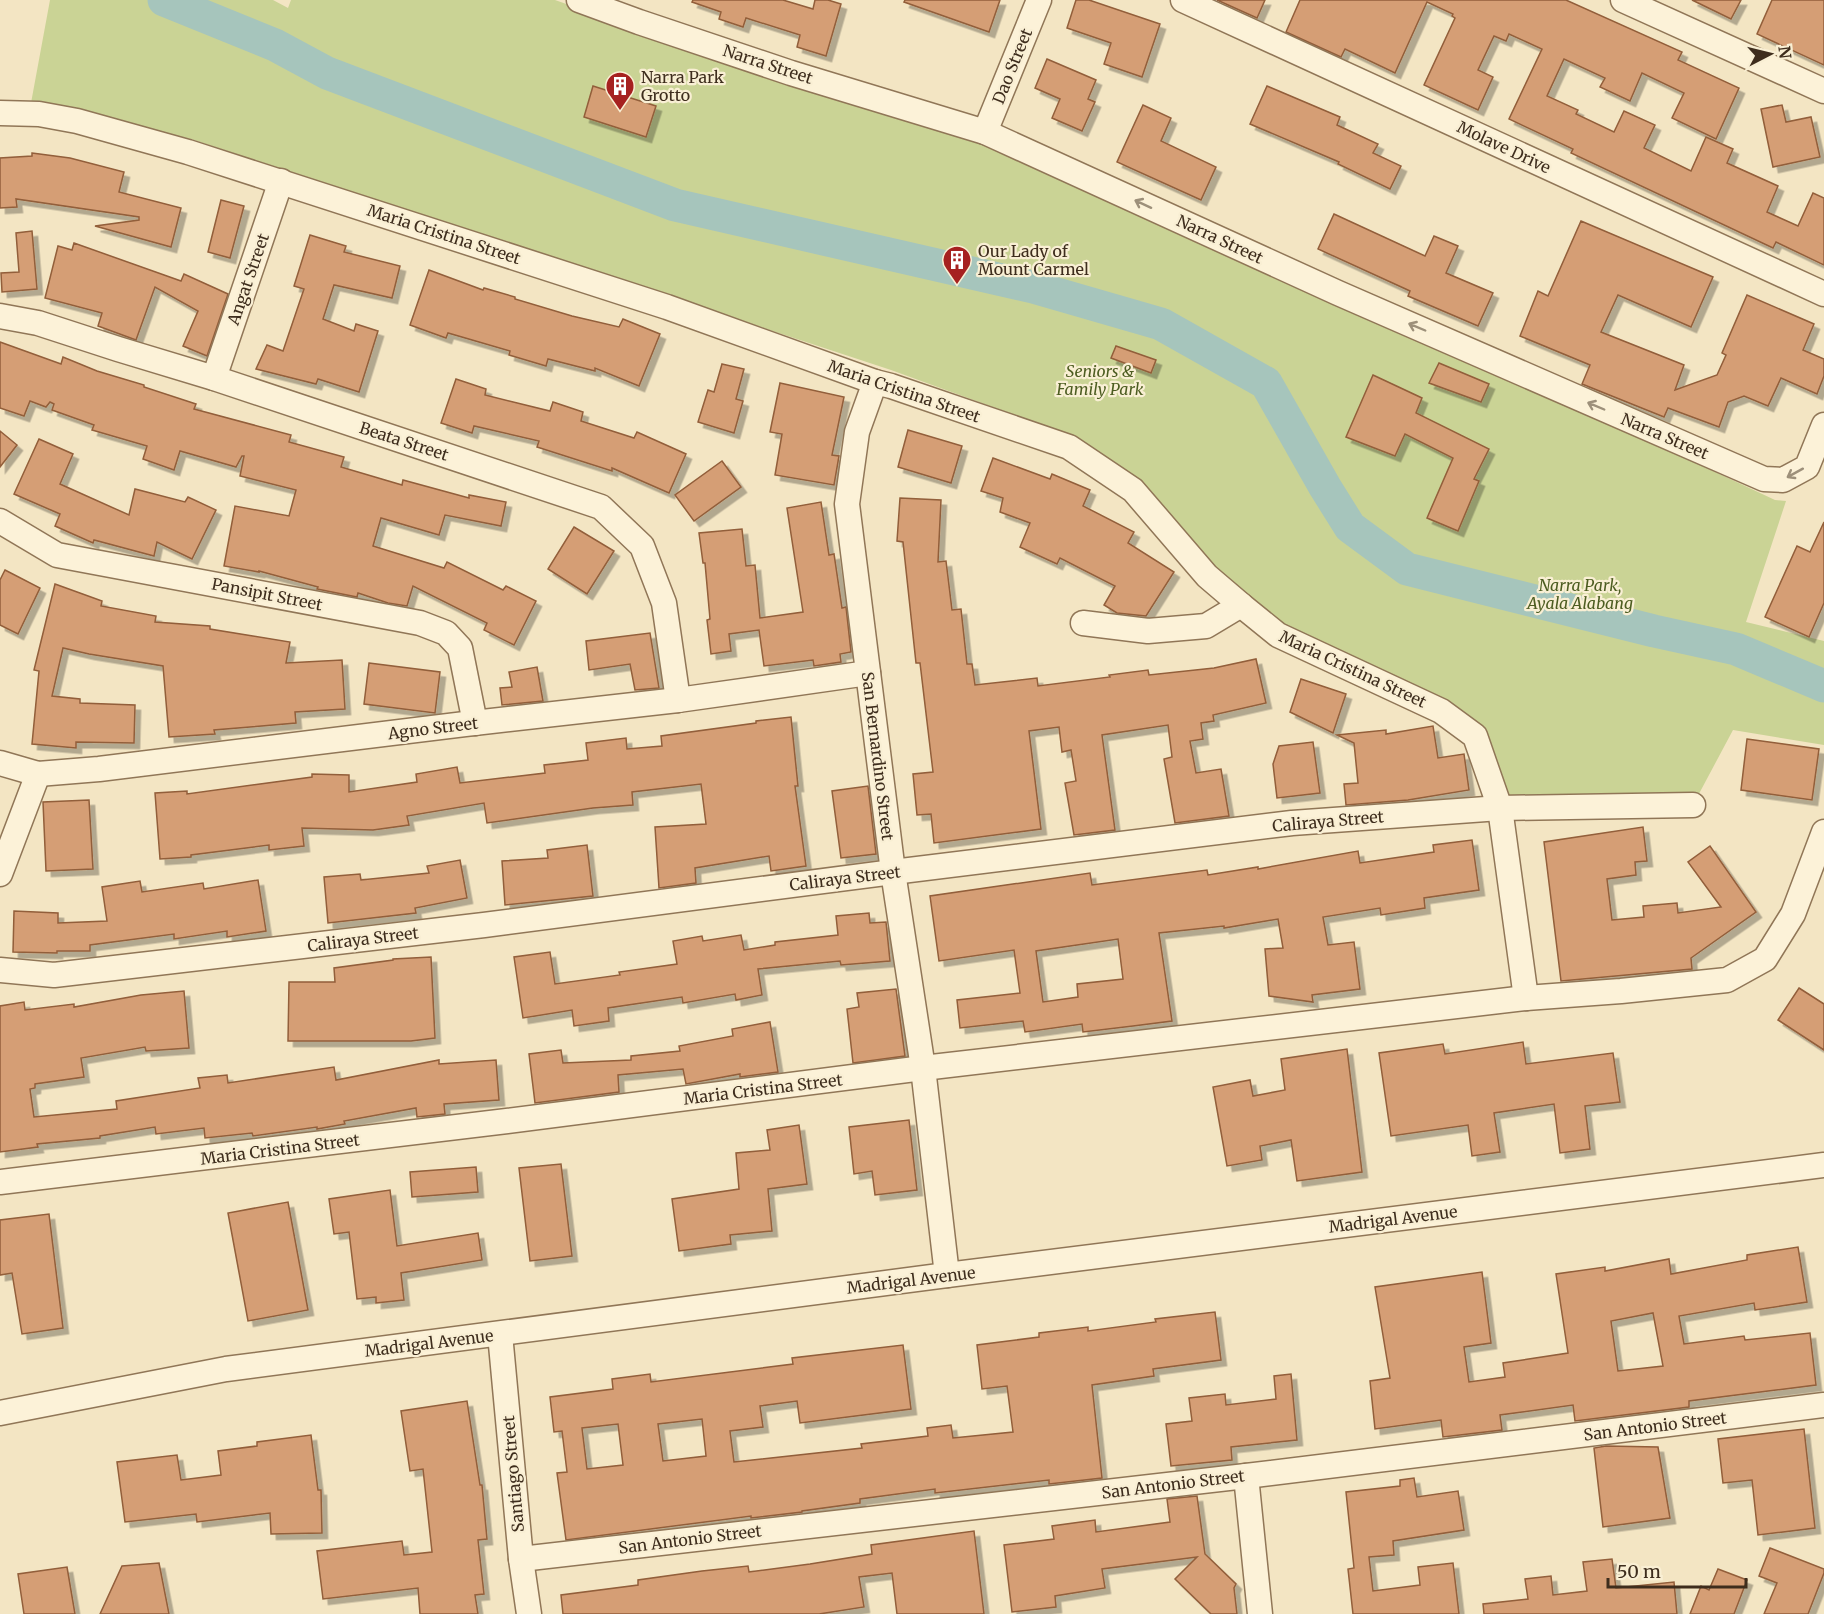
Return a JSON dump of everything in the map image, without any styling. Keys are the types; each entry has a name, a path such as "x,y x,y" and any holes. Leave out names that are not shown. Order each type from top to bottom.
{"street":[{"name":"Narra Street","path":"579,0 791,73 985,132 1338,293 1764,479 1783,480 1807,467 1824,425"},
{"name":"Dao Street","path":"985,132 1039,0"},
{"name":"Molave Drive","path":"1184,0 1824,294"},
{"path":"1623,0 1824,91"},
{"name":"Maria Cristina Street","path":"0,113 39,114 77,121 281,181 667,307 875,382 1069,447 1133,490 1207,576 1278,634 1441,711 1475,736 1500,808 1526,998"},
{"name":"Angat Street","path":"214,378 281,181"},
{"name":"Beata Street","path":"0,316 38,323 214,378 602,507 642,546 650,565 664,603 678,700"},
{"name":"San Bernardino Street","path":"875,382 857,432 847,504 893,872 922,1068 947,1275"},
{"name":"Pansipit Street","path":"0,521 57,555 420,623 446,633 460,648 475,723"},
{"path":"1083,623 1148,631 1206,626 1241,606"},
{"name":"Agno Street","path":"0,763 38,774 99,769 678,700 868,673"},
{"path":"0,873 38,774"},
{"name":"Caliraya Street","path":"0,970 54,975 484,925 1292,823 1500,808 1693,805"},
{"name":"Maria Cristina Street","path":"0,1182 496,1123 922,1068 1526,998 1727,980 1765,959 1793,914 1824,832"},
{"name":"Madrigal Avenue","path":"0,1413 226,1370 947,1275 1824,1165"},
{"name":"Santiago Street","path":"500,1334 521,1558 529,1614"},
{"name":"San Antonio Street","path":"521,1558 1246,1476 1824,1405"},
{"path":"1246,1476 1260,1614"}],"green space":[{"name":"Narra Park, Ayala Alabang","path":"50,0 273,0 288,8 291,0 555,0 640,30 978,135 1493,368 1775,500 1786,501 1746,622 1824,641 1824,745 1733,730 1693,805 1499,805 1476,735 1450,702 1376,671 1282,625 1243,595 1075,437 891,370 191,139 31,103"}],"building":[{"path":"693,0 783,0 813,9 815,0 828,0 841,4 826,56 797,47 800,35 746,18 743,27 719,19 721,12 692,2"},
{"path":"905,0 1000,0 989,32 904,2"},
{"path":"1076,0 1089,0 1160,24 1142,77 1104,64 1111,43 1067,28"},
{"path":"1217,0 1265,0 1257,18"},
{"path":"1300,0 1566,0 1682,52 1678,60 1739,88 1716,139 1672,118 1684,93 1642,73 1630,101 1600,87 1605,78 1564,59 1547,96 1578,110 1576,114 1614,132 1624,111 1655,125 1644,148 1691,171 1706,137 1733,149 1727,163 1778,186 1767,212 1798,226 1813,193 1824,198 1824,265 1776,242 1773,248 1571,153 1573,149 1509,119 1542,49 1509,34 1506,41 1494,36 1478,70 1493,77 1478,110 1424,85 1455,18 1453,14 1427,2 1395,73 1345,49 1341,57 1286,32"},
{"path":"1692,0 1741,0 1731,19"},
{"path":"1772,0 1824,0 1824,65 1757,34"},
{"path":"1047,59 1096,80 1088,99 1095,102 1082,131 1052,118 1060,99 1035,88"},
{"name":"Narra Park Grotto","path":"593,86 656,106 646,137 584,117"},
{"path":"1267,86 1340,117 1337,125 1378,144 1373,153 1401,166 1390,189 1338,164 1339,162 1250,124"},
{"path":"1143,105 1171,118 1161,141 1216,167 1201,200 1117,162"},
{"path":"1782,105 1786,122 1811,117 1820,157 1773,167 1761,109"},
{"path":"32,153 70,158 124,172 119,192 181,208 171,247 95,226 139,220 139,217 16,199 17,207 0,208 0,158 32,156"},
{"path":"221,200 244,206 230,258 208,252"},
{"path":"1334,214 1425,256 1434,236 1458,246 1446,273 1493,293 1478,326 1408,296 1410,291 1318,249"},
{"path":"1581,221 1713,277 1691,327 1618,295 1601,332 1684,365 1675,390 1717,375 1726,355 1722,353 1747,295 1814,324 1803,350 1824,359 1824,376 1817,394 1781,378 1768,406 1744,396 1728,402 1719,427 1668,408 1664,417 1582,384 1590,365 1520,336 1538,291 1548,296"},
{"path":"32,231 37,289 2,292 1,273 19,272 16,233"},
{"path":"310,235 346,246 344,252 400,266 392,298 334,285 323,319 354,331 356,324 378,331 359,392 318,379 316,384 256,369 267,345 283,351 304,289 294,286"},
{"path":"74,243 181,281 184,274 228,294 207,356 183,346 198,311 155,287 136,340 98,326 102,313 45,298 58,246 72,250"},
{"path":"429,270 483,290 484,288 515,297 515,299 572,316 619,327 623,319 660,334 639,386 595,368 595,371 548,359 546,366 509,355 510,351 448,333 446,338 410,325"},
{"path":"0,342 61,364 63,357 97,371 196,404 194,409 291,435 289,442 344,457 341,467 402,485 403,480 469,498 469,495 506,502 501,526 445,515 439,535 381,518 373,546 444,568 447,562 503,590 506,586 536,601 514,645 484,630 487,623 413,586 407,606 388,603 358,593 357,597 317,589 318,587 259,571 224,566 235,506 289,516 296,490 240,476 244,456 236,467 180,451 174,470 143,459 147,446 92,430 94,425 52,410 54,404 50,402 46,407 30,401 24,416 0,408"},
{"path":"1116,346 1156,360 1151,373 1111,358"},
{"path":"1439,363 1489,384 1481,402 1429,383"},
{"path":"722,364 744,369 736,399 743,401 734,433 698,422 708,390 714,392"},
{"path":"1373,375 1422,398 1416,413 1489,449 1474,479 1479,481 1458,531 1427,518 1453,458 1405,434 1395,456 1346,437"},
{"path":"456,379 486,389 485,395 550,411 553,402 583,412 581,421 634,438 637,432 686,454 669,493 612,468 612,471 537,447 539,441 474,426 472,433 441,423"},
{"path":"780,383 844,397 832,455 839,456 834,485 775,475 782,434 770,432"},
{"path":"908,430 962,446 951,483 898,467"},
{"path":"0,431 17,445 0,467"},
{"path":"39,439 73,454 60,484 129,515 135,489 185,502 188,497 216,510 192,559 157,542 154,556 94,540 93,543 55,526 60,514 14,494"},
{"path":"993,458 1050,479 1052,474 1090,490 1083,506 1134,532 1128,543 1174,572 1146,616 1117,613 1104,605 1115,586 1060,558 1057,564 1020,547 1030,523 1000,512 1003,498 981,491"},
{"path":"722,461 741,487 694,521 675,495"},
{"path":"900,498 941,500 938,562 946,561 952,610 961,609 967,664 972,664 975,685 1037,678 1038,686 1148,670 1149,675 1214,668 1256,659 1266,703 1213,715 1214,721 1201,723 1203,739 1190,741 1196,773 1221,769 1229,816 1175,823 1164,759 1172,757 1168,725 1102,735 1115,830 1074,835 1065,783 1076,781 1071,750 1062,752 1059,727 1029,731 1041,829 934,843 931,814 917,815 913,774 933,772 920,663 916,663 903,542 897,541"},
{"path":"821,502 829,555 834,554 842,608 846,607 851,652 840,654 841,662 814,666 813,660 764,666 759,630 729,634 731,651 711,654 705,563 703,563 699,533 742,529 746,566 755,565 760,618 803,612 787,508"},
{"path":"1824,522 1824,603 1809,637 1765,617 1797,546 1810,552"},
{"path":"574,527 614,551 587,594 548,569"},
{"path":"5,570 40,588 18,634 0,625 0,580"},
{"path":"55,584 102,601 101,606 156,616 155,622 210,626 210,629 290,642 286,663 342,660 345,709 295,712 296,723 214,730 215,734 169,737 163,666 63,648 52,696 80,699 80,703 135,705 134,743 76,742 76,748 32,744 39,671 34,670"},
{"path":"650,633 659,688 635,690 630,664 589,670 586,641"},
{"path":"369,663 440,672 435,713 364,704"},
{"path":"537,667 543,701 502,705 500,688 512,687 509,672"},
{"path":"1301,679 1346,694 1333,733 1290,712"},
{"path":"791,717 798,786 795,786 806,866 771,871 769,856 695,868 696,883 659,888 655,827 706,824 701,784 632,792 633,805 593,808 487,823 484,803 407,816 409,825 373,830 302,828 304,846 269,850 269,845 191,855 191,857 160,859 155,793 187,791 187,794 312,777 312,774 349,775 349,792 417,782 416,774 457,767 460,783 545,773 544,765 588,760 586,743 626,738 627,749 662,746 661,736"},
{"path":"1433,726 1438,758 1464,754 1469,790 1408,800 1346,805 1344,784 1358,783 1354,743 1337,735 1386,730 1386,734"},
{"path":"1747,739 1819,749 1812,800 1741,790"},
{"path":"1313,742 1320,793 1277,798 1273,764 1279,746"},
{"path":"868,786 876,854 841,858 832,791"},
{"path":"89,800 93,869 46,871 43,802"},
{"path":"1643,827 1647,861 1635,862 1636,875 1607,879 1612,920 1644,917 1643,906 1677,903 1678,913 1721,907 1688,862 1710,846 1756,912 1691,958 1692,969 1561,981 1544,842"},
{"path":"1472,840 1479,890 1424,898 1425,908 1381,915 1380,908 1323,917 1328,945 1354,942 1360,989 1312,995 1313,1002 1269,996 1265,949 1283,948 1278,919 1224,928 1224,926 1159,933 1172,1021 1133,1026 1083,1032 1082,1024 1025,1032 1023,1021 960,1028 957,1000 1020,993 1014,950 939,961 930,896 1090,873 1092,885 1207,870 1208,875 1258,867 1258,869 1358,851 1360,863 1434,852 1433,845","holes":["1118,939 1123,979 1077,984 1078,997 1043,1002 1036,951"]},
{"path":"587,845 593,896 505,905 502,861 548,858 547,850"},
{"path":"460,860 467,898 415,908 416,913 328,923 324,877 360,874 361,880 429,873 427,866"},
{"path":"258,880 266,931 227,937 227,931 174,939 174,934 90,945 90,951 13,952 14,911 58,913 58,923 107,921 102,887 140,881 142,892 203,883 204,889"},
{"path":"869,913 870,923 886,922 890,961 841,965 840,961 758,969 762,995 736,1000 735,994 683,1003 682,997 608,1008 609,1021 574,1026 572,1010 523,1018 514,957 550,952 555,984 677,964 673,941 702,936 703,941 741,935 744,950 775,945 775,942 838,935 836,916"},
{"path":"431,957 435,1038 411,1041 288,1041 289,982 335,982 334,968 393,959"},
{"path":"1799,988 1824,1004 1824,1050 1778,1020"},
{"path":"896,989 905,1056 853,1063 847,1009 859,1007 857,993"},
{"path":"184,991 189,1048 146,1051 145,1047 81,1058 84,1077 35,1084 35,1088 30,1089 34,1117 117,1109 116,1101 200,1088 198,1078 227,1075 228,1083 334,1067 336,1080 439,1060 439,1064 496,1060 499,1100 444,1104 445,1114 417,1117 416,1108 344,1121 345,1124 317,1129 317,1127 253,1136 252,1133 205,1138 204,1128 156,1134 155,1127 100,1136 100,1138 37,1144 38,1147 0,1152 0,1006 24,1002 25,1010 74,1004 74,1007 141,995"},
{"path":"770,1022 778,1072 740,1077 740,1074 686,1084 683,1069 618,1075 619,1092 535,1103 529,1054 561,1050 563,1063 631,1060 631,1056 680,1051 679,1046 733,1036 732,1029"},
{"path":"1523,1042 1526,1064 1613,1053 1620,1102 1585,1106 1590,1149 1560,1153 1554,1104 1494,1113 1500,1152 1472,1156 1468,1125 1391,1136 1379,1053 1443,1044 1445,1054"},
{"path":"1347,1049 1362,1172 1297,1181 1291,1140 1260,1146 1262,1160 1227,1166 1213,1087 1250,1080 1253,1096 1285,1090 1281,1059"},
{"path":"909,1120 917,1190 875,1195 872,1171 854,1174 849,1127"},
{"path":"799,1125 807,1184 768,1189 772,1231 730,1235 731,1244 679,1251 672,1199 739,1189 736,1153 770,1150 767,1130"},
{"path":"561,1164 572,1256 530,1261 519,1168"},
{"path":"476,1167 478,1192 412,1197 410,1172"},
{"path":"390,1190 397,1246 478,1233 482,1260 401,1273 404,1300 376,1303 376,1297 357,1299 349,1232 334,1234 329,1199"},
{"path":"288,1202 308,1310 248,1321 228,1213"},
{"path":"49,1214 63,1328 22,1334 12,1273 0,1275 0,1220"},
{"path":"1798,1247 1807,1302 1755,1310 1754,1303 1679,1316 1684,1344 1744,1336 1745,1340 1810,1333 1816,1385 1689,1401 1689,1407 1575,1421 1573,1405 1500,1415 1502,1430 1443,1437 1441,1420 1375,1429 1370,1381 1390,1378 1375,1287 1482,1272 1491,1343 1464,1347 1469,1382 1505,1377 1503,1363 1568,1353 1556,1274 1605,1267 1605,1271 1669,1259 1671,1274 1747,1260 1747,1255","holes":["1653,1313 1663,1366 1618,1371 1611,1321"]},
{"path":"1215,1312 1221,1360 1153,1369 1154,1376 1092,1385 1102,1478 1049,1484 1049,1480 935,1493 935,1489 860,1499 860,1503 802,1512 751,1518 751,1516 566,1540 557,1473 567,1472 562,1431 554,1432 550,1397 613,1389 612,1379 650,1374 651,1382 793,1364 792,1358 903,1345 911,1409 800,1423 797,1401 760,1406 763,1427 730,1431 734,1462 862,1448 861,1444 928,1436 927,1428 951,1425 953,1438 1013,1432 1007,1386 982,1389 977,1345 1039,1337 1039,1333 1088,1327 1088,1331 1156,1322 1155,1319","holes":["702,1419 706,1456 663,1461 658,1424","618,1424 623,1465 587,1469 582,1428"]},
{"path":"1291,1374 1297,1440 1231,1447 1232,1460 1171,1466 1166,1424 1192,1421 1189,1398 1225,1394 1226,1405 1276,1399 1274,1376"},
{"path":"467,1401 480,1485 482,1485 487,1539 478,1540 484,1594 475,1595 478,1614 420,1614 418,1588 323,1599 317,1551 402,1541 404,1555 432,1552 423,1469 410,1471 401,1411"},
{"path":"1804,1429 1815,1528 1758,1535 1752,1480 1723,1483 1718,1439"},
{"path":"311,1435 318,1490 321,1490 322,1533 271,1534 270,1513 197,1522 196,1514 125,1522 117,1462 177,1455 181,1480 221,1475 218,1451 257,1446 257,1442"},
{"path":"1606,1446 1658,1447 1670,1518 1603,1527 1594,1448"},
{"path":"1414,1478 1417,1497 1458,1491 1464,1530 1393,1541 1394,1555 1369,1557 1373,1591 1420,1585 1418,1567 1453,1563 1459,1614 1353,1614 1348,1569 1354,1568 1346,1492 1400,1486 1400,1480"},
{"path":"1197,1496 1205,1554 1236,1584 1234,1588 1237,1614 1211,1614 1175,1579 1197,1557 1102,1569 1105,1588 1055,1596 1056,1607 1012,1612 1004,1545 1054,1539 1052,1526 1095,1520 1096,1532 1170,1522 1167,1499"},
{"path":"974,1531 984,1614 897,1614 892,1573 859,1577 864,1607 819,1614 563,1614 561,1595 638,1585 638,1580 702,1571 748,1566 749,1572 810,1564 872,1554 871,1545"},
{"path":"1770,1548 1824,1569 1808,1614 1764,1614 1777,1583 1759,1576"},
{"path":"1612,1559 1616,1588 1674,1582 1677,1614 1484,1614 1483,1604 1528,1599 1525,1579 1551,1576 1553,1595 1587,1591 1583,1562"},
{"path":"159,1563 169,1614 100,1614 122,1566"},
{"path":"67,1567 75,1614 24,1614 18,1574"},
{"path":"1718,1569 1747,1580 1734,1614 1690,1614 1701,1586 1709,1590"}],"waterway":[{"path":"164,0 275,45 327,73 675,205 1033,287 1161,324 1266,383 1350,527 1407,569 1654,631 1736,649 1824,686"}],"place":[{"name":"Narra Park Grotto","path":"620,112"},
{"name":"Our Lady of Mount Carmel","path":"957,286"}],"park label":[{"name":"Seniors & Family Park","path":"1100,380"}]}
